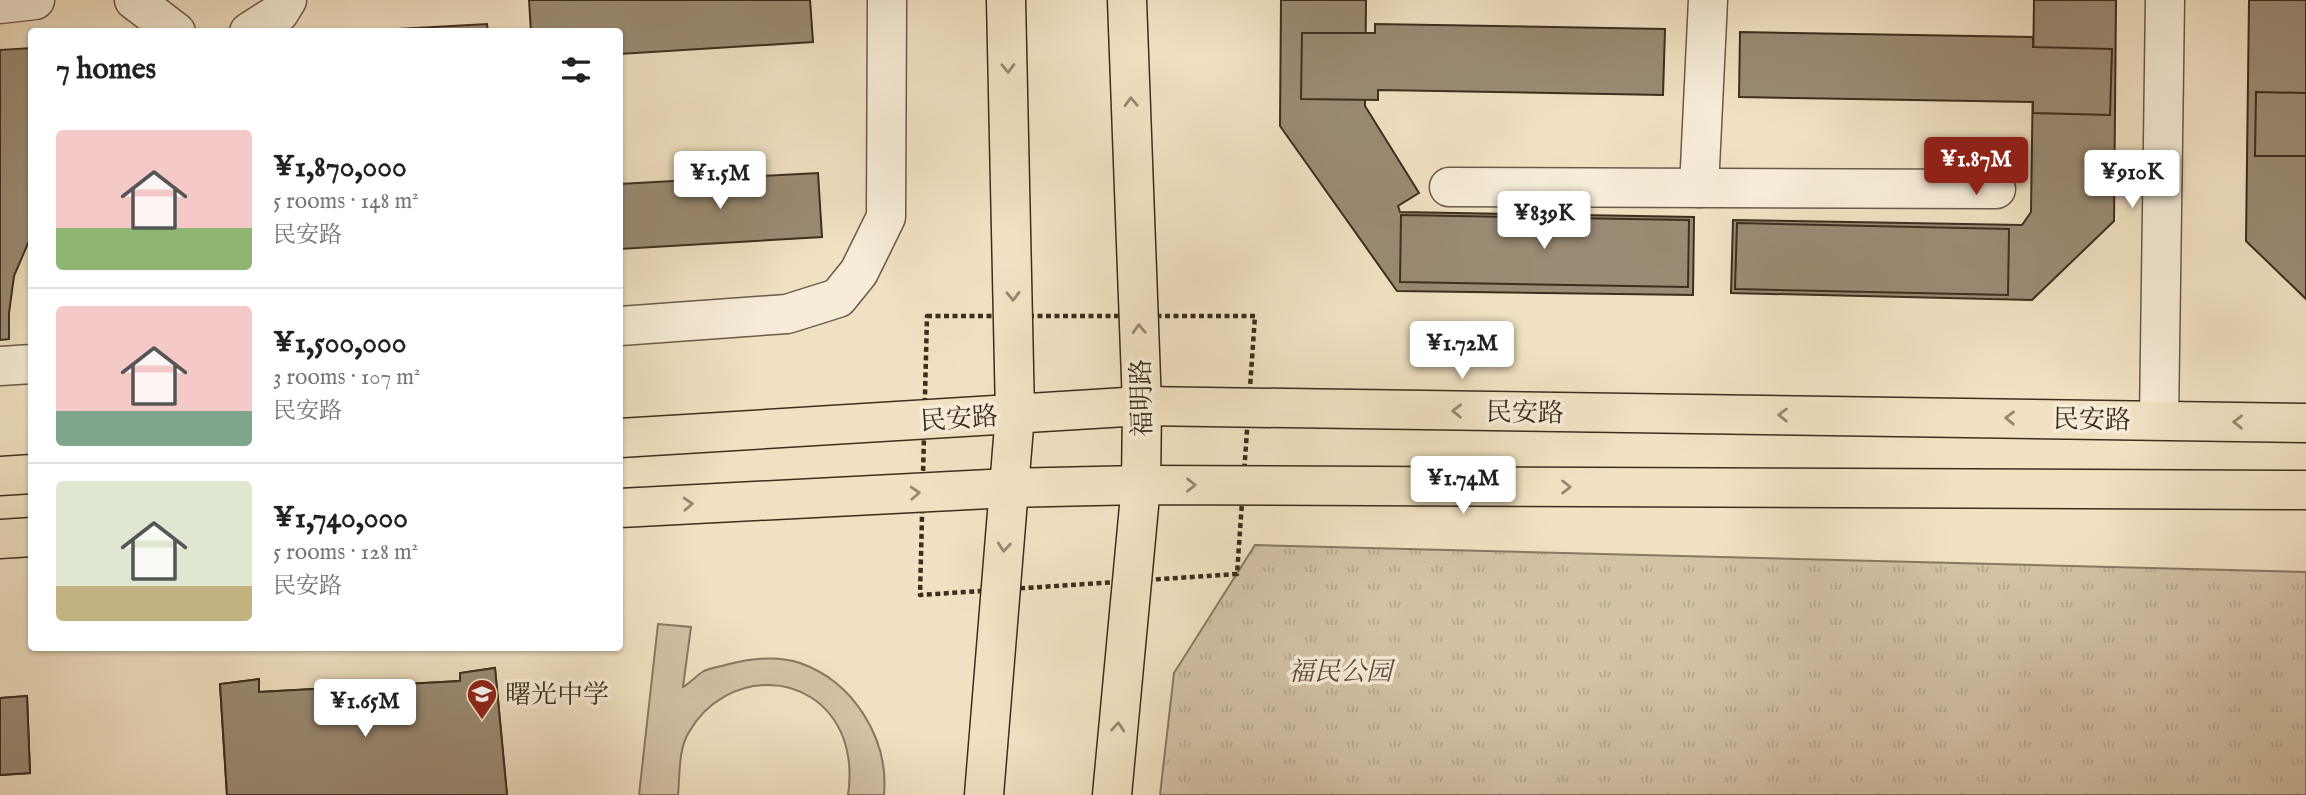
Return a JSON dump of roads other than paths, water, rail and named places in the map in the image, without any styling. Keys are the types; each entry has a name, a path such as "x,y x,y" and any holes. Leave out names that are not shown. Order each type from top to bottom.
{"main road":[{"path":"984,795 1015,415 1006,0"},
{"name":"福明路","path":"1112,795 1141,485 1142,406 1127,0"},
{"name":"民安路","path":"623,439 1142,406 2306,424"},
{"path":"0,476 28,474"},
{"path":"623,508 1009,488 1141,485 2306,490"},
{"path":"0,539 28,537"}],"street":[{"path":"0,4 35,0"},
{"path":"134,0 171,28"},
{"path":"255,28 279,13 286,0"},
{"path":"623,326 787,314 838,298 859,272 886,217 887,0"},
{"path":"1699,188 1708,0"},
{"path":"2159,420 2165,0"},
{"path":"1449,187 1996,189"},
{"path":"0,366 28,364"}],"place":[{"name":"曙光中学","path":"482,721"}],"park label":[{"name":"福民公园","path":"1340,671"}]}
